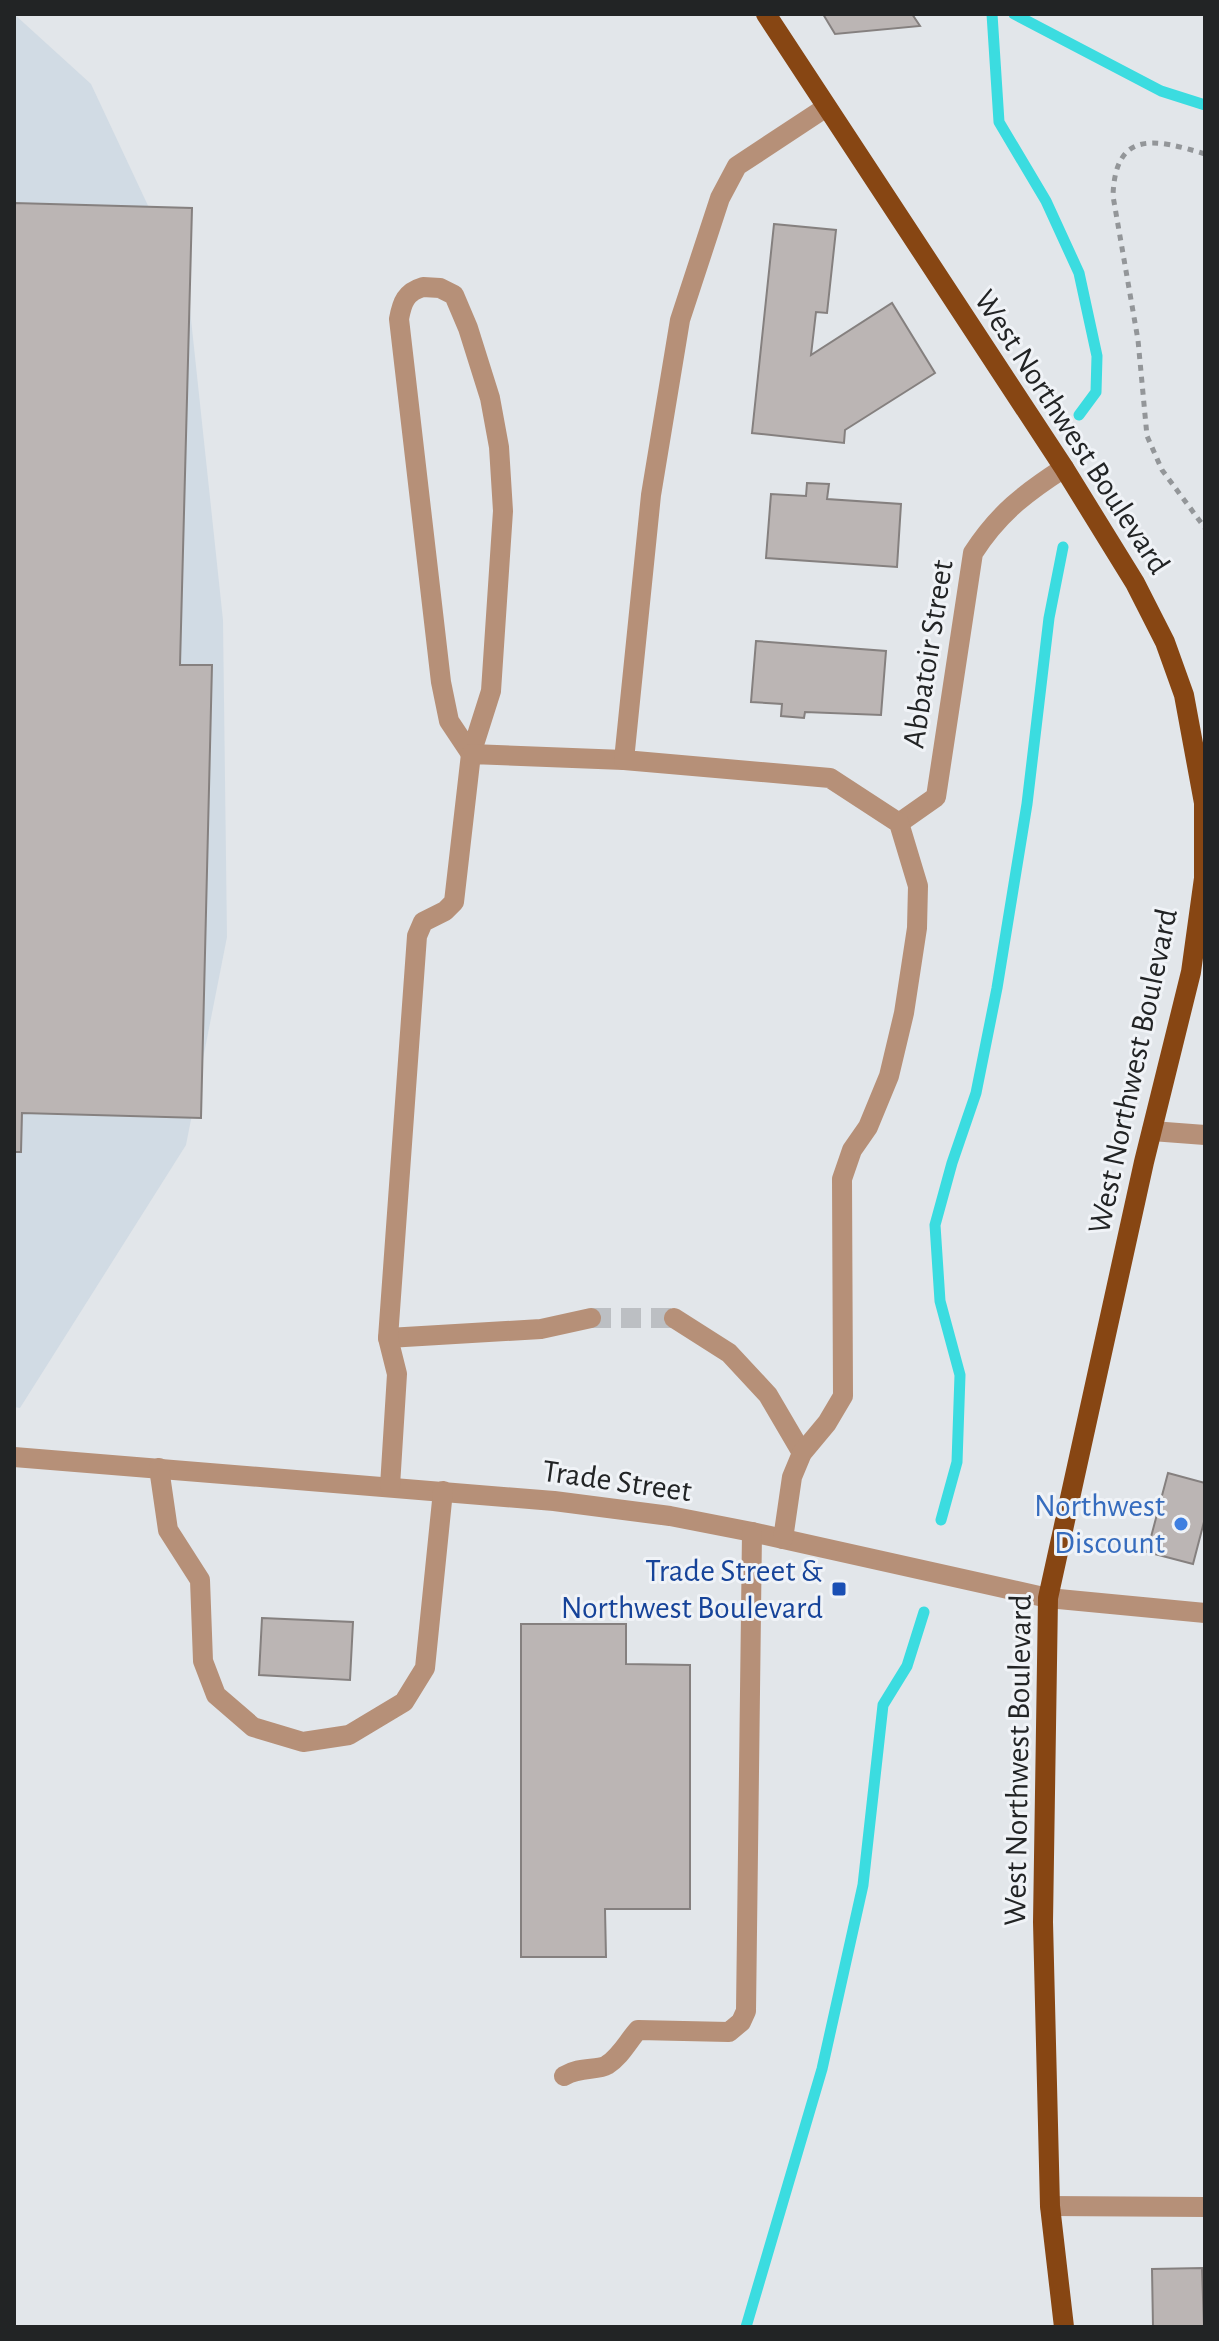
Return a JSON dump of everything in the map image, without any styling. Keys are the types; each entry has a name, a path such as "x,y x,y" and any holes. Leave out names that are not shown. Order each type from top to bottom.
{"main road":[{"name":"West Northwest Boulevard","path":"766,14 1064,468 1135,583 1165,642 1198,732 1204,803 1204,878 1191,972 1152,1131 1048,1598 1043,1922 1050,2206 1064,2327"}],"street":[{"path":"624,760 651,495 680,320 720,198 737,166 825,108"},
{"path":"390,1486 397,1374 388,1338 417,936 423,922 445,911 454,902 471,754 491,691 503,511 499,447 490,398 468,328 454,295 440,288 423,287 412,290 402,302 399,319 441,682 449,721 471,754"},
{"name":"Abbatoir Street","path":"899,823 936,797 973,553 990,527 1031,489 1064,468"},
{"path":"471,754 624,760 830,778 899,823 918,886 917,928 904,1013 889,1076 868,1127 852,1150 842,1179 843,1396 827,1423 802,1453 792,1477 783,1539"},
{"path":"1152,1131 1205,1135"},
{"path":"388,1338 541,1329 591,1318"},
{"path":"674,1318 729,1353 768,1395 802,1453"},
{"name":"Trade Street","path":"14,1457 390,1486 655,1514 752,1532 1048,1598 1205,1613"},
{"path":"159,1468 168,1530 200,1580 203,1661 216,1695 253,1727 303,1742 349,1735 404,1702 425,1668 443,1491"},
{"path":"564,2076 577,2068 605,2067 638,2030 729,2032 741,2022 746,2011 752,1532"},
{"path":"1050,2206 1205,2207"}],"path":[{"path":"1205,154 1167,143 1141,145 1119,161 1114,175 1113,196 1138,340 1147,436 1162,470 1205,528"}],"shaded area":[{"path":"14,14 91,84 188,291 223,620 227,937 186,1145 20,1408 14,1407"}],"building":[{"path":"823,14 912,14 920,26 835,34"},
{"path":"14,203 192,208 180,665 212,665 201,1118 22,1113 21,1152 14,1152"},
{"path":"774,224 836,230 827,313 816,312 811,355 892,303 935,373 845,430 844,443 752,433"},
{"path":"807,483 829,484 827,499 901,504 897,567 766,558 771,494 806,496"},
{"path":"756,641 886,651 881,715 805,712 804,718 781,716 782,704 751,702"},
{"path":"1168,1473 1205,1483 1205,1518 1193,1564 1147,1552"},
{"path":"262,1618 353,1622 350,1680 259,1675"},
{"path":"521,1624 626,1624 626,1664 690,1665 690,1909 605,1909 606,1957 521,1957"},
{"path":"1202,2268 1204,2327 1153,2327 1152,2269"}],"waterway":[{"path":"992,14 999,122 1046,201 1079,273 1097,356 1096,392 1079,415"},
{"path":"1014,14 1161,91 1205,105"},
{"path":"941,1520 957,1462 960,1375 940,1301 935,1225 976,1093 997,988 1027,804 1049,618 1063,547"},
{"path":"746,2327 822,2069 863,1885 883,1705 907,1666 924,1612"}],"tunnel":[{"path":"591,1318 674,1318"}],"place":[{"name":"Northwest Discount","path":"1181,1524"},
{"name":"Trade Street & Northwest Boulevard","path":"839,1589"}]}
